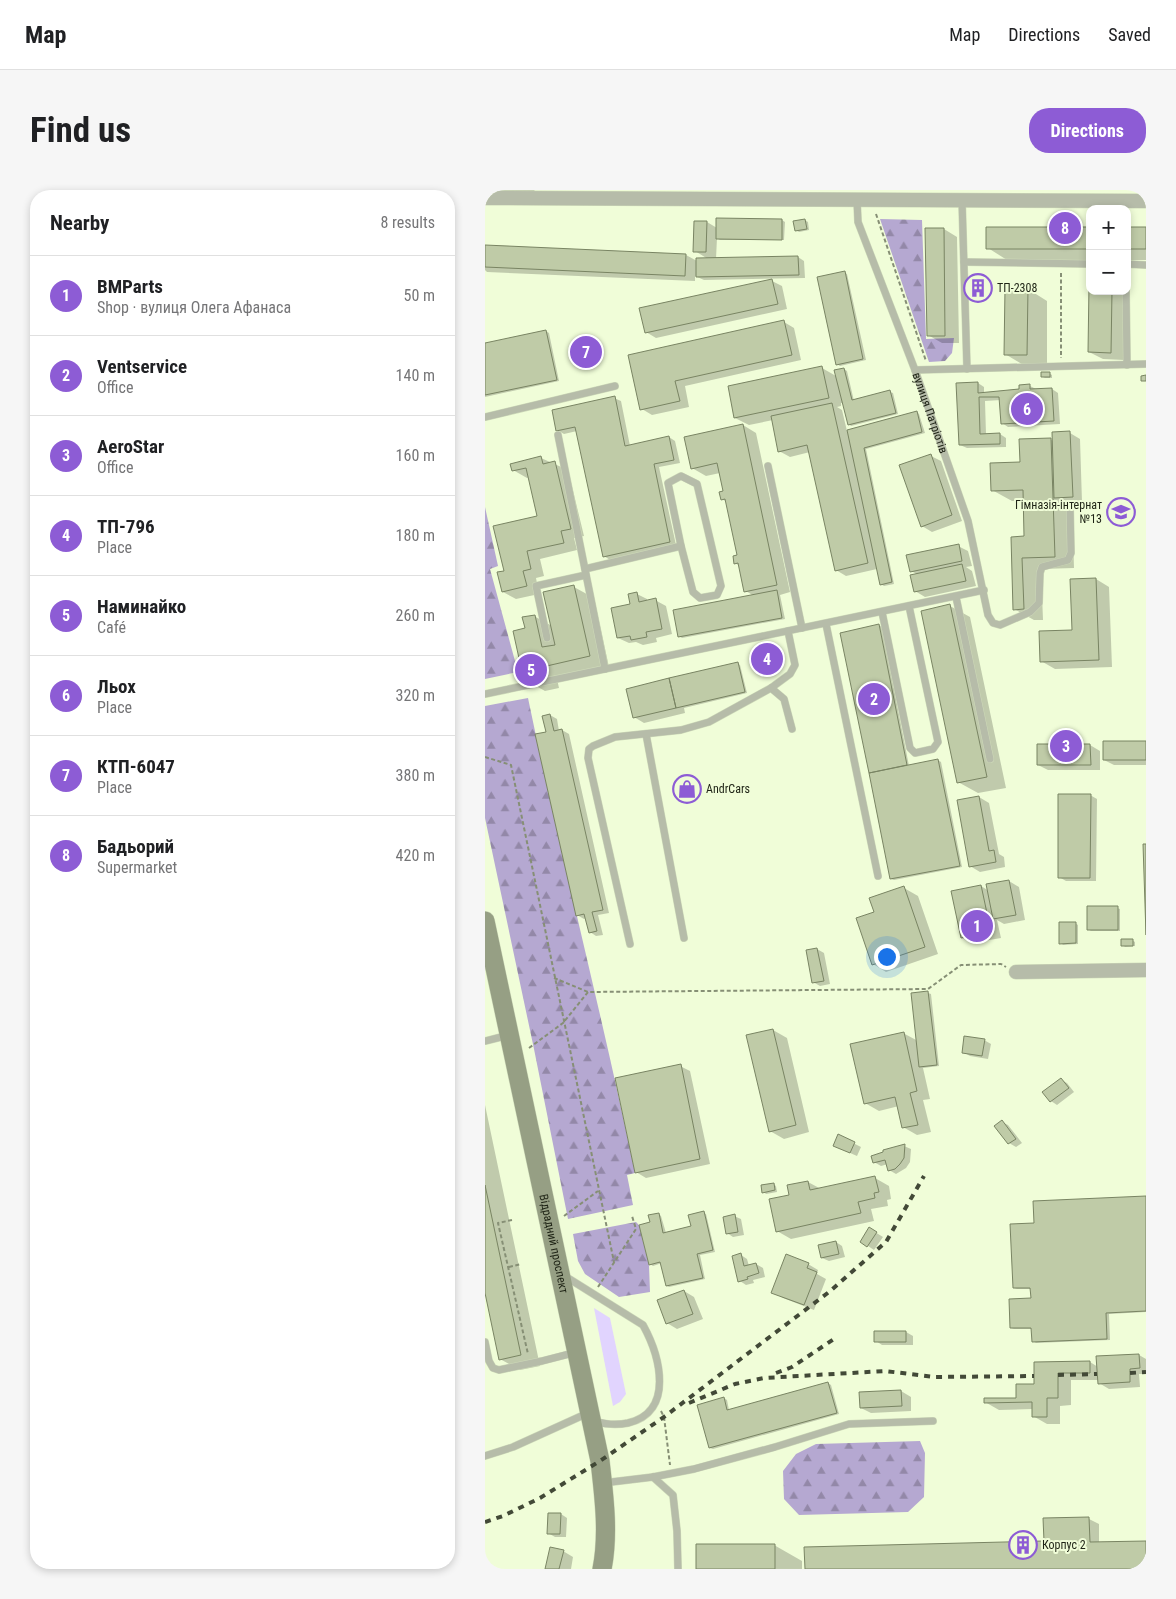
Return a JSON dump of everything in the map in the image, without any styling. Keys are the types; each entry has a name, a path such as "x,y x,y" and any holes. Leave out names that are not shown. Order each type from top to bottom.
{"main road":[{"name":"Відрадний проспект","path":"485,923 600,1461 605,1502 604,1560 602,1569"}],"street":[{"path":"485,198 858,195 962,200 1114,197 1146,201"},
{"path":"1016,972 1146,970"}],"lane":[{"name":"вулиця Патріотів","path":"858,195 858,222 915,370 968,521 988,615 993,622 999,625 1030,612 1039,604 1040,573 1042,567 1068,560 1071,554 1070,506"},
{"path":"962,200 967,369"},
{"path":"964,262 1086,264"},
{"path":"1131,264 1146,265"},
{"path":"1127,295 1127,365"},
{"path":"915,370 1146,364"},
{"path":"485,417 615,386"},
{"path":"558,435 605,669"},
{"path":"768,466 802,628"},
{"path":"681,476 697,484 721,586 717,595 700,598 693,592 681,546 668,483 681,476"},
{"path":"547,638 536,586 681,546"},
{"path":"485,694 984,590"},
{"path":"956,597 990,759"},
{"path":"882,612 910,748 915,753 933,749 938,742 909,606"},
{"path":"826,624 878,876"},
{"path":"630,944 589,758 589,749 615,737 681,730 709,722 771,688 790,674 795,666 788,631"},
{"path":"771,688 783,699 792,729"},
{"path":"646,734 684,938"},
{"path":"485,1041 510,1035"},
{"path":"485,1456 591,1416 613,1424 639,1420 648,1413 655,1403 659,1392 659,1372 650,1337 643,1325 561,1273"},
{"path":"485,1342 489,1361 493,1368 499,1370 577,1352"},
{"path":"603,1483 671,1473 775,1447 849,1424 933,1421"},
{"path":"653,1477 673,1495 678,1569"}],"path":[{"path":"876,214 929,370"},
{"path":"1061,263 1061,365"},
{"path":"485,757 511,765 614,1262"},
{"path":"554,978 588,992 928,990 961,965 1001,964 1016,972"},
{"path":"529,1048 563,1023 588,992"},
{"path":"564,1216 599,1190"},
{"path":"599,1287 636,1229 632,1216"},
{"path":"512,1220 499,1223 530,1363"},
{"path":"509,1267 521,1264"},
{"path":"655,1403 664,1417 671,1473"}],"shaded area":[{"path":"594,1308 610,1318 626,1394 620,1402 613,1406"}],"green space":[{"path":"880,219 922,220 926,339 954,338 952,353 945,361 929,362"},
{"path":"485,507 498,566 490,569 518,672 485,679"},
{"path":"528,698 635,1173 627,1175 633,1205 568,1219 485,818 485,706"},
{"path":"636,1222 639,1225 649,1265 650,1292 619,1297 585,1274 578,1261 573,1234"},
{"path":"920,1441 925,1453 924,1497 908,1512 799,1515 784,1499 783,1471 796,1454 816,1444"}],"building":[{"path":"716,218 782,219 782,240 716,239"},
{"path":"805,219 807,229 795,231 793,221"},
{"path":"694,221 707,221 706,252 693,252"},
{"path":"986,227 1086,227 1086,249 986,249"},
{"path":"1131,227 1146,227 1146,249 1131,249"},
{"path":"925,228 944,228 945,336 927,336"},
{"path":"485,245 686,254 685,276 485,267"},
{"path":"798,256 799,275 696,277 696,258"},
{"path":"845,271 863,359 836,365 817,277"},
{"path":"772,279 778,304 645,333 639,308"},
{"name":"ТП-2308","path":"974,282 982,282 982,294 975,294"},
{"path":"1005,288 1028,288 1027,355 1004,355"},
{"path":"1089,295 1112,295 1111,353 1088,352"},
{"path":"784,320 792,355 675,381 680,401 640,410 628,355"},
{"path":"546,330 557,380 485,395 485,343"},
{"path":"589,349 591,353 582,356 581,352"},
{"path":"822,366 829,398 734,418 728,386"},
{"path":"844,368 852,400 890,390 896,413 848,425 834,370"},
{"path":"1041,372 1050,372 1050,377 1041,377"},
{"path":"1146,375 1146,381 1141,381 1141,376"},
{"path":"978,382 978,393 1019,389 1019,385 1030,384 1030,389 1052,388 1054,421 1001,424 999,397 979,397 980,434 1000,433 1000,444 959,445 956,383"},
{"path":"615,396 625,446 669,436 674,460 654,464 670,542 603,557 575,427 556,431 552,410"},
{"path":"832,403 868,563 835,571 807,445 778,452 771,416"},
{"path":"917,411 922,432 864,448 892,582 880,585 847,430"},
{"path":"743,424 777,585 744,592 738,563 734,564 733,556 737,555 725,499 721,500 719,492 723,491 717,463 691,469 684,437"},
{"path":"1070,431 1073,497 1054,498 1052,432"},
{"path":"1051,438 1055,557 1022,558 1024,609 1013,610 1011,537 1024,536 1023,490 991,491 990,463 1020,462 1019,439"},
{"path":"931,454 952,515 921,527 899,465"},
{"path":"541,456 543,464 555,461 571,529 561,531 564,543 527,551 531,569 523,571 527,586 502,592 497,572 504,571 493,526 537,516 526,468 512,471 510,464"},
{"path":"959,544 962,561 910,572 906,555"},
{"path":"962,564 966,581 914,592 910,575"},
{"path":"1096,578 1099,660 1040,662 1039,631 1072,630 1070,579"},
{"path":"574,585 590,656 538,668 540,677 524,681 513,631 525,628 522,617 535,615 542,647 555,645 543,592"},
{"path":"777,590 782,618 678,637 673,610"},
{"path":"637,592 639,602 656,598 662,629 646,632 647,637 631,640 630,636 617,638 611,608 630,604 628,594"},
{"path":"950,604 987,777 957,783 921,611"},
{"path":"879,624 907,765 869,773 840,633"},
{"path":"779,650 782,662 754,668 751,657"},
{"path":"738,662 745,692 676,708 669,678"},
{"path":"669,678 676,708 633,718 626,689"},
{"path":"550,714 554,731 562,729 603,910 592,912 597,931 589,933 584,914 576,916 535,734 546,732 542,716"},
{"path":"1103,741 1146,741 1146,760 1103,760"},
{"path":"1037,744 1090,744 1091,765 1037,765"},
{"path":"938,759 960,866 890,879 869,773"},
{"path":"1058,794 1091,794 1090,878 1058,878"},
{"path":"979,796 989,851 994,850 996,862 969,867 957,800"},
{"path":"1143,844 1146,844 1146,935"},
{"path":"1009,880 1016,915 993,919 986,884"},
{"path":"981,885 991,932 961,938 951,891"},
{"path":"904,886 925,947 872,965 856,918 874,912 869,898"},
{"path":"1087,906 1118,906 1118,930 1087,930"},
{"path":"1059,922 1076,922 1076,943 1059,944"},
{"path":"1121,939 1133,939 1133,946 1121,946"},
{"path":"817,948 824,981 812,983 806,950"},
{"path":"928,991 937,1065 919,1067 911,993"},
{"path":"773,1029 796,1125 769,1132 746,1035"},
{"path":"904,1032 917,1091 910,1093 918,1125 902,1128 895,1097 864,1104 850,1044"},
{"path":"964,1036 985,1039 982,1056 962,1053"},
{"path":"681,1064 700,1159 635,1173 615,1078"},
{"path":"1061,1078 1069,1088 1050,1102 1042,1092"},
{"path":"1002,1120 1016,1139 1008,1144 994,1126"},
{"path":"838,1134 855,1142 850,1153 833,1146"},
{"path":"905,1144 904,1158 895,1169 888,1171 885,1160 873,1163 871,1156 883,1152 883,1150"},
{"path":"875,1176 879,1192 874,1193 875,1198 858,1202 861,1213 776,1232 769,1199 789,1195 787,1185 808,1181 810,1190"},
{"path":"774,1183 775,1190 762,1193 761,1185"},
{"path":"485,1185 521,1355 499,1360 485,1293"},
{"path":"1146,1196 1146,1311 1106,1313 1107,1339 1032,1342 1031,1328 1010,1328 1009,1299 1031,1298 1030,1288 1013,1288 1010,1224 1034,1223 1033,1201"},
{"path":"704,1211 713,1250 697,1254 703,1278 666,1286 660,1262 649,1265 639,1225 650,1222 648,1215 659,1213 663,1233 691,1226 688,1215"},
{"path":"735,1214 738,1232 726,1234 723,1217"},
{"path":"869,1227 877,1232 867,1247 860,1242"},
{"path":"836,1241 839,1254 821,1258 818,1245"},
{"path":"741,1253 744,1266 756,1263 759,1273 738,1282 732,1256"},
{"path":"786,1254 809,1263 807,1268 817,1272 804,1305 771,1293"},
{"path":"684,1290 693,1314 666,1324 657,1300"},
{"path":"874,1331 906,1331 906,1342 874,1342"},
{"path":"1139,1354 1140,1368 1130,1369 1130,1382 1098,1384 1096,1356"},
{"path":"1090,1361 1090,1373 1058,1373 1058,1398 1047,1398 1047,1417 1032,1417 1032,1402 984,1403 984,1398 1016,1398 1016,1384 1034,1384 1034,1362"},
{"path":"828,1382 837,1413 709,1448 697,1405 724,1397 727,1410"},
{"path":"901,1390 902,1406 860,1408 859,1392"},
{"path":"548,1513 561,1513 560,1534 547,1534"},
{"name":"Корпус 2","path":"1089,1517 1090,1542 1146,1541 1146,1569 805,1569 804,1547 1044,1541 1043,1518"},
{"path":"696,1544 775,1544 775,1569 696,1569"},
{"path":"550,1547 564,1550 559,1569 545,1569"}],"railway":[{"path":"485,1522 503,1516 540,1498 600,1461 664,1417 829,1292 886,1242 924,1176"},
{"path":"776,1373 792,1367 834,1339"},
{"path":"689,1403 735,1384 764,1378 885,1371 935,1377 1034,1376"},
{"path":"1130,1373 1146,1372"},
{"path":"1058,1375 1097,1374"}],"place":[{"name":"Бадьорий","path":"1065,228"},
{"name":"ТП-2308","path":"978,288"},
{"name":"КТП-6047","path":"586,352"},
{"name":"Льох","path":"1027,409"},
{"name":"Гімназія-інтернат №13","path":"1121,512"},
{"name":"ТП-796","path":"767,659"},
{"name":"Наминайко","path":"531,670"},
{"name":"Ventservice","path":"874,699"},
{"name":"AeroStar","path":"1066,746"},
{"name":"AndrCars","path":"687,789"},
{"name":"BMParts","path":"977,926"},
{"name":"Корпус 2","path":"1023,1545"}]}
